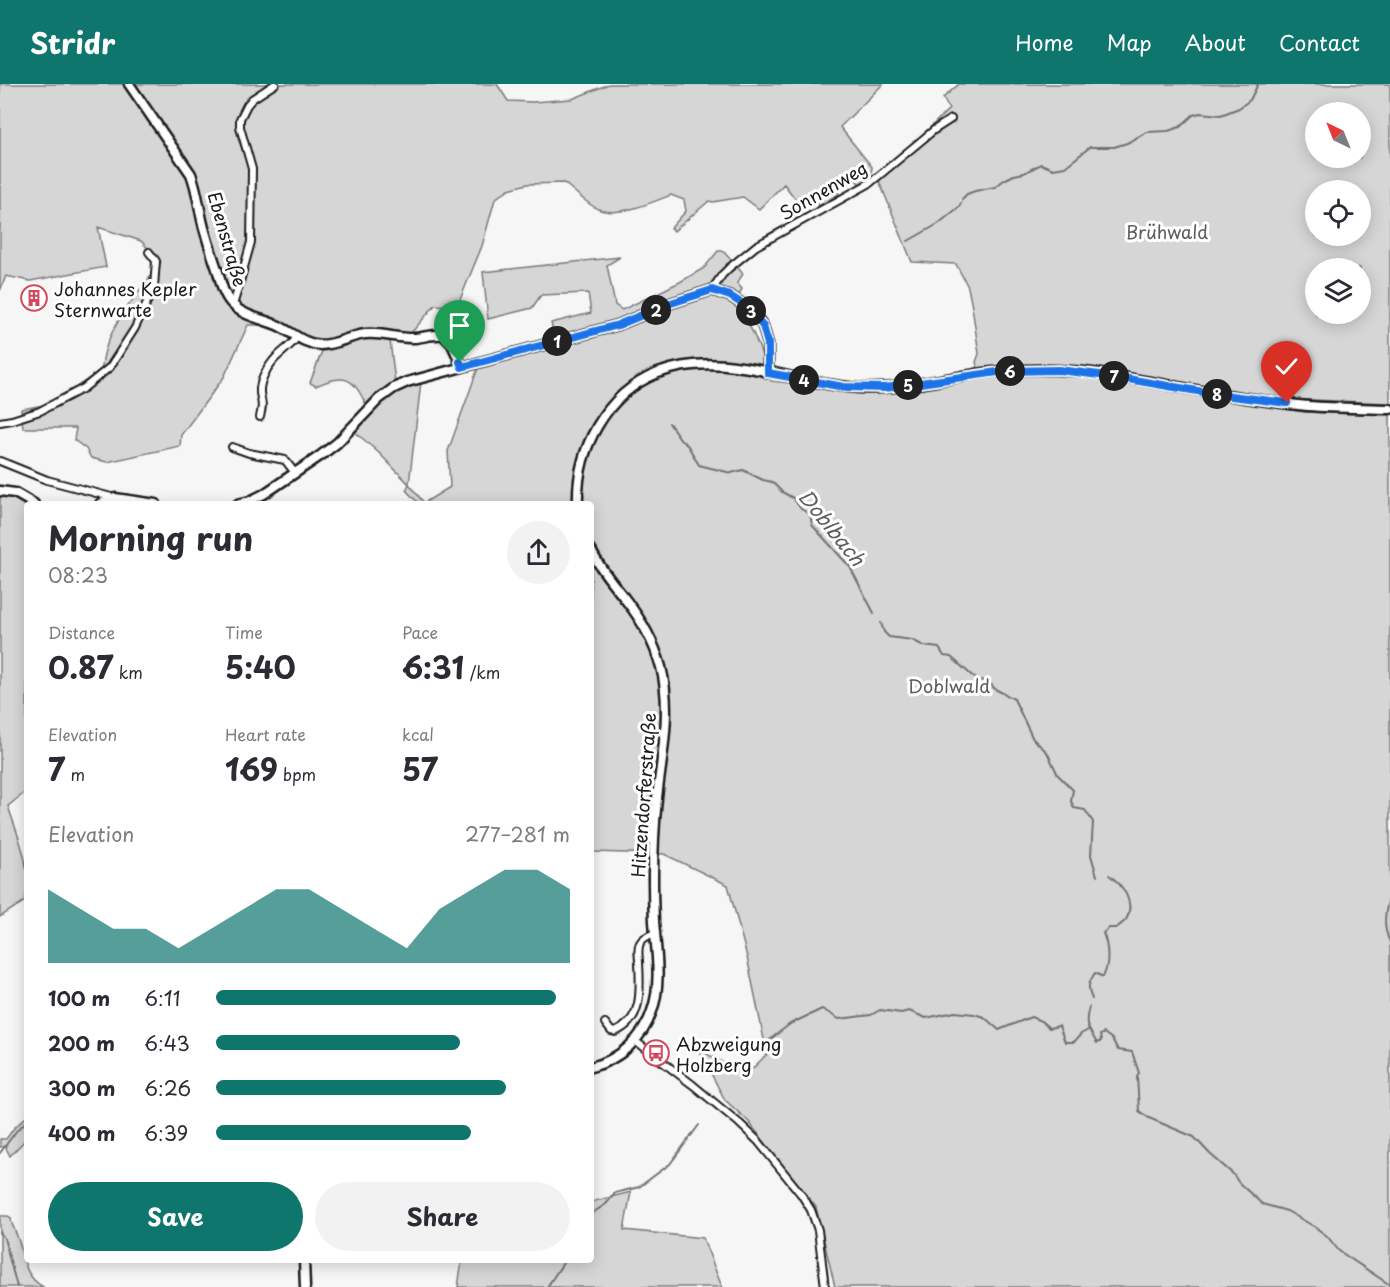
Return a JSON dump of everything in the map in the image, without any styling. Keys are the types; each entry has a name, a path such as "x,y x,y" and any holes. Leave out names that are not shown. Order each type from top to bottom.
{"main road":[{"name":"Ebenstraße","path":"129,84 191,174 212,256 232,305 244,313 320,345 336,343 363,334 415,338 442,335 452,344 462,367"},
{"path":"248,501 257,498 337,443 369,407 386,393 406,382 618,325 671,303 712,290 730,296 744,305 763,326 768,344 768,373"},
{"path":"578,501 580,470 590,440 611,407 639,383 657,374 670,369 702,364 728,364 825,384 861,388 885,388 1005,371 1059,370 1308,406 1390,409"},
{"path":"0,491 15,493 29,501"},
{"name":"Hitzendorferstraße","path":"594,555 648,634 657,654 665,689 666,722 654,830 656,995 652,1012 635,1041 612,1059 594,1066"},
{"path":"304,1263 305,1287"}],"street":[{"path":"232,305 250,242 252,169 240,127 240,119 252,99 275,84"},
{"name":"Sonnenweg","path":"712,290 722,275 756,246 870,183 934,130 951,119"},
{"path":"0,422 40,411 84,388 110,367 135,328 154,287 156,261 149,252"},
{"path":"260,417 263,404 260,392 261,382 269,365 297,337"},
{"path":"232,447 285,460 295,473"},
{"path":"0,461 47,480 114,501"},
{"path":"606,1023 611,1031 615,1032 635,1015 639,1000 639,947 644,938 655,933"},
{"path":"635,1041 733,1118 758,1142 801,1194 812,1210 818,1230 825,1287"}],"green space":[{"path":"0,84 269,84 249,98 237,122 242,148 253,163 243,129 245,112 254,100 278,84 497,84 508,101 533,102 572,99 609,84 883,84 840,127 872,167 871,176 859,184 853,175 835,187 839,194 819,206 813,196 799,204 784,184 759,209 743,197 709,201 674,231 671,228 686,211 684,200 671,195 635,208 615,212 598,209 564,183 527,184 509,189 495,199 482,246 457,307 435,305 406,339 390,341 395,382 366,405 357,388 347,380 334,380 316,386 310,383 322,351 271,325 248,325 224,377 181,435 180,446 107,462 91,458 86,449 74,440 76,428 23,428 21,409 44,405 61,397 102,370 108,341 115,327 161,262 141,241 98,227 106,267 30,281 6,276 0,291"},
{"name":"Brühwald","path":"959,84 1390,84 1390,403 1287,399 1092,369 1039,364 978,369 976,362 979,354 968,287 956,264 912,262 878,178 949,109 943,98"},
{"path":"718,251 723,251 732,261 720,271 707,288 688,293 623,319 555,340 551,323 591,313 588,293 541,295 532,308 488,319 483,272 620,257 607,265 615,305 622,310 704,268"},
{"path":"735,264 743,274 737,283 742,289 738,296 719,287 718,284"},
{"name":"Doblwald","path":"711,293 729,300 744,317 755,338 771,381 866,391 907,390 1026,372 1083,377 1304,412 1390,415 1390,1287 835,1287 816,1207 748,1121 725,1100 698,1049 746,1075 767,1054 747,957 728,885 664,854 594,852 594,501 427,501 450,487 448,451 478,368 618,325 676,303"},
{"path":"421,382 409,484 354,431 383,400 401,389"},
{"name":"Doblwald","path":"409,484 422,501 416,501 406,490"},
{"path":"4,493 24,502 24,793 8,806 24,857 24,902 0,917 0,494"},
{"path":"24,1119 24,1141 10,1156 5,1146 0,1147 0,1139 6,1139"},
{"path":"631,1192 624,1230 703,1238 722,1287 458,1287 462,1263 594,1263 594,1201"},
{"path":"0,1216 8,1216 11,1218 20,1243 24,1263 31,1277 43,1287 0,1287"}],"waterway":[{"path":"962,199 967,194 995,187 1004,180 1041,164 1053,169 1065,167 1090,147 1114,147 1147,132 1168,131 1180,127 1193,115 1200,113 1221,115 1239,108 1250,100 1258,84"},
{"path":"908,241 938,224 961,203"},
{"name":"Doblbach","path":"669,423 688,446 699,465 731,473 743,470 772,482 782,492 793,498 801,509 810,514 812,525 850,567 874,613"},
{"name":"Doblbach","path":"881,623 884,632 889,637 912,640 924,646 939,648 944,656 951,657 977,680 988,681 995,689 1014,699 1033,739 1047,752 1058,775 1073,790 1071,801 1074,808 1085,810 1093,822 1091,855 1097,876"},
{"name":"Doblbach","path":"1092,999 1089,989 1091,980 1095,973 1103,977 1107,966 1107,949 1103,933 1109,928 1116,928 1127,918 1129,912 1126,894 1109,875"},
{"path":"1390,895 1385,919 1390,942"},
{"name":"Doblbach","path":"1089,1007 1087,1025 1097,1043 1101,1041 1100,1035 1104,1033 1112,1039 1118,1050 1132,1052 1139,1073 1137,1076 1139,1111 1149,1118 1194,1137 1262,1204 1287,1211 1315,1227 1327,1236 1339,1251 1390,1285"},
{"path":"768,1041 790,1024 822,1009 839,1019 871,1015 880,1010 901,1013 909,1011 926,1018 955,1012 974,1014 984,1017 999,1030 1031,1017 1041,1021 1049,1028 1059,1026 1065,1042 1074,1042 1088,1030"},
{"path":"0,1153 24,1124"},
{"path":"594,1212 606,1204 615,1193 639,1187 670,1164 699,1125"},
{"path":"0,1232 4,1238 17,1287"},
{"path":"547,1287 563,1263"}],"place":[{"name":"Johannes Kepler Sternwarte","path":"34,298"},
{"name":"Abzweigung Holzberg","path":"656,1053"}],"route":[{"path":"460,362 462,367 618,325 671,303 712,290 730,296 744,305 763,326 768,344 768,373 844,387 885,388 976,374 1059,370 1287,403"}]}
